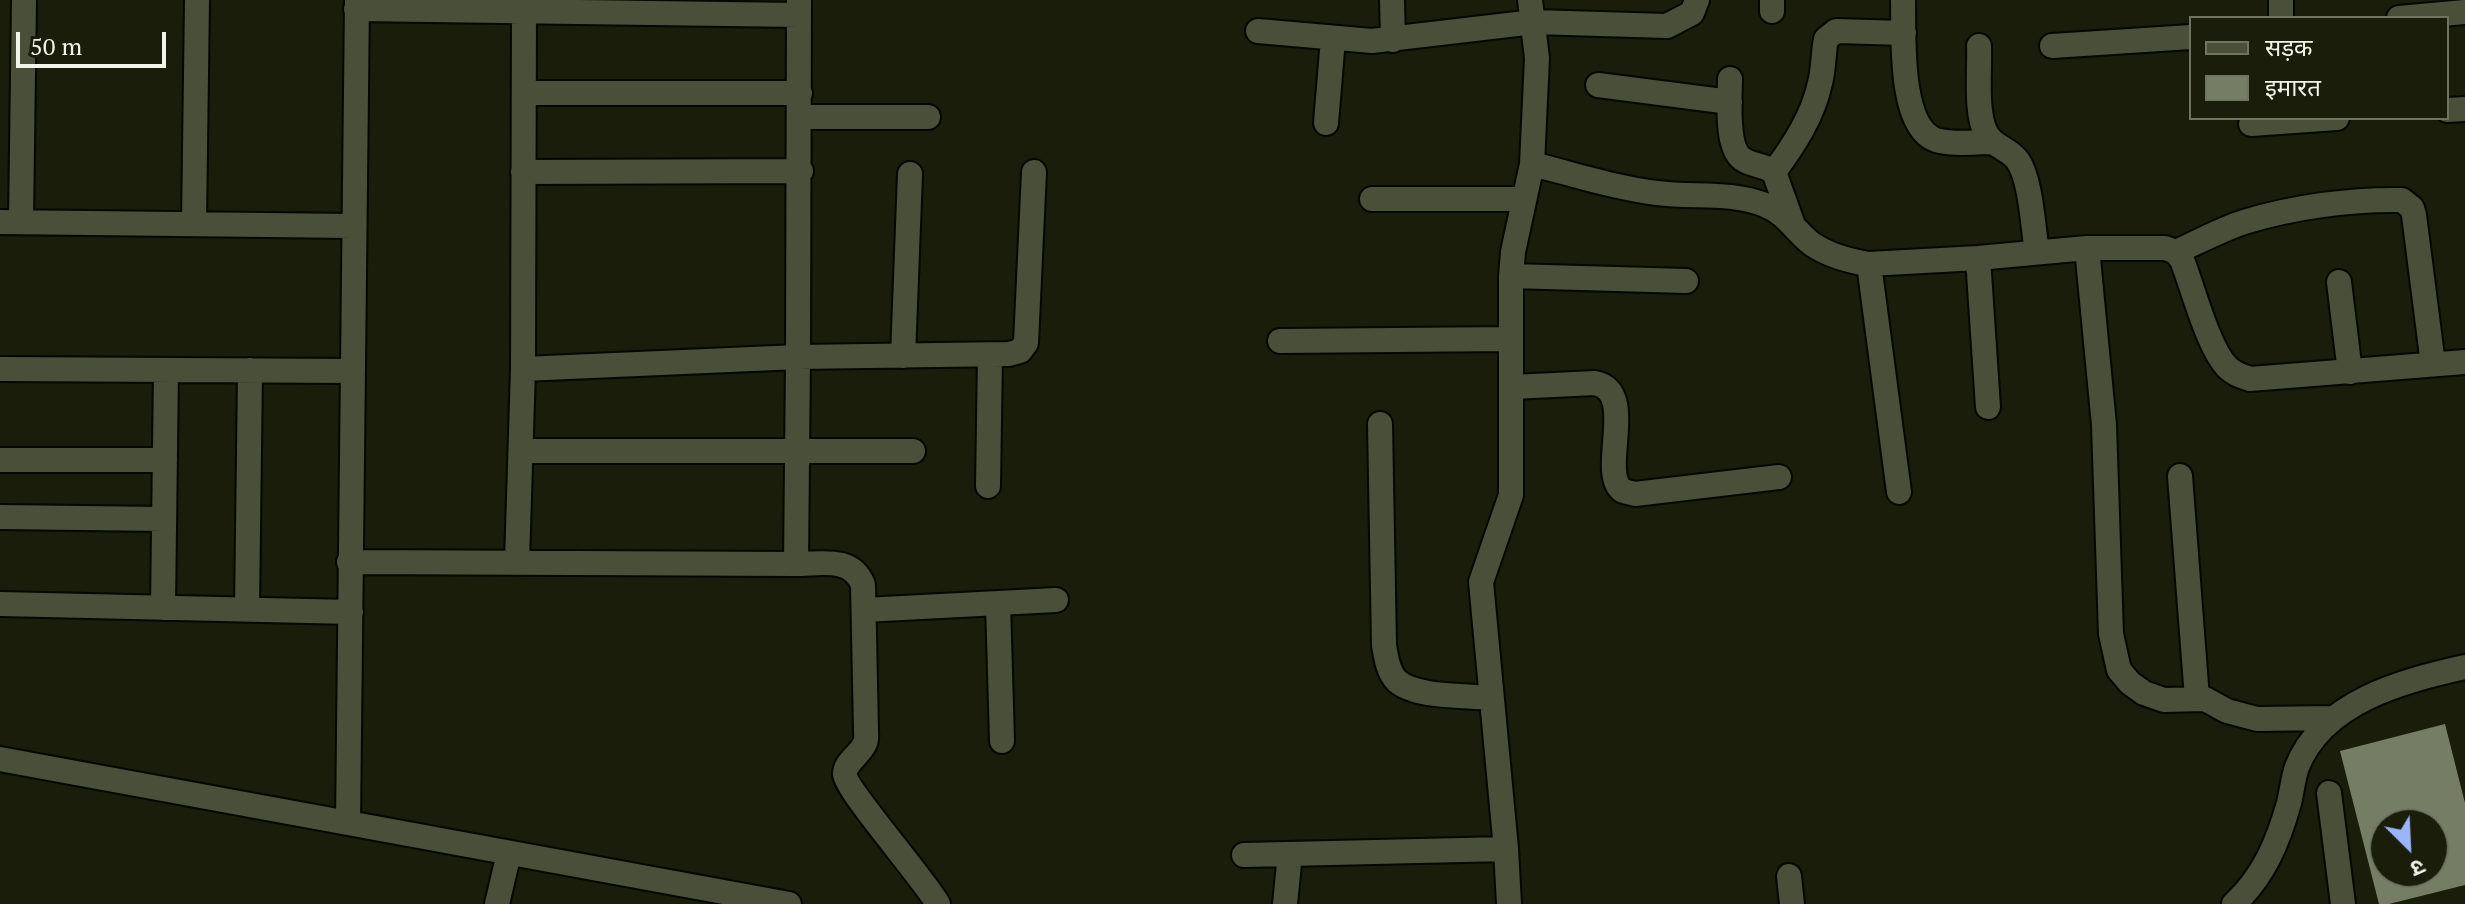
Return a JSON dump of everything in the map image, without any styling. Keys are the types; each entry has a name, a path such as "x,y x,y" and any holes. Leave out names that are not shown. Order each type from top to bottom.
{"street":[{"path":"24,0 10,222 354,226"},
{"path":"194,224 197,0"},
{"path":"1392,0 1393,40"},
{"path":"1258,31 1333,39 1393,40 1532,11 1667,26 1692,13 1697,0"},
{"path":"1903,0 1907,89 1913,110 1927,135 1936,140 1992,142"},
{"path":"348,823 356,5 524,12 799,8 801,171 796,564"},
{"path":"1509,904 1481,582 1511,495 1511,276 1532,164 1537,58 1532,11"},
{"path":"517,562 522,451 524,12"},
{"path":"2421,16 2465,12"},
{"path":"1774,172 1795,143 1811,109 1820,86 1826,39 1830,33 1904,33"},
{"path":"2052,46 2189,37"},
{"path":"1326,123 1333,39"},
{"path":"1979,46 1982,120 1992,142 2017,159 2024,172 2037,252"},
{"path":"1598,85 1730,90 1733,149 1744,160 1774,172 1793,225"},
{"path":"524,93 800,105 928,117"},
{"path":"2251,124 2308,120"},
{"path":"1532,164 1658,194 1719,194 1743,199 1780,212 1811,243 1833,255 1869,264 2087,248 2153,248 2176,252 2243,222 2285,212 2327,205 2402,200 2412,208 2414,215 2433,364"},
{"path":"523,172 801,171"},
{"path":"523,369 798,357 990,355 1020,351 1026,343 1034,172"},
{"path":"903,356 910,174"},
{"path":"1372,199 1523,199"},
{"path":"2087,248 2104,425 2111,634 2119,670 2144,693 2164,700 2197,698 2257,719 2333,718"},
{"path":"2176,252 2182,260 2216,352 2235,374 2250,379 2465,362"},
{"path":"1978,258 1988,407"},
{"path":"1869,264 1899,492"},
{"path":"1511,276 1686,281"},
{"path":"2339,282 2350,372"},
{"path":"1280,341 1510,339"},
{"path":"988,486 990,355"},
{"path":"0,369 353,371"},
{"path":"163,608 166,370"},
{"path":"247,609 250,370"},
{"path":"1512,387 1606,385 1615,406 1615,470 1617,483 1623,491 1635,494 1779,477"},
{"path":"1380,424 1384,645 1389,668 1397,681 1417,691 1490,698"},
{"path":"522,451 913,451"},
{"path":"0,460 165,460"},
{"path":"2180,476 2197,698"},
{"path":"0,517 164,519"},
{"path":"349,562 839,564 853,568 863,585 865,743 845,769 845,776 855,794 923,880 938,904"},
{"path":"864,610 1056,600"},
{"path":"998,603 1002,741"},
{"path":"0,604 351,612"},
{"path":"2234,904 2263,871 2278,839 2297,767 2313,737 2333,718 2357,704 2400,685 2465,667"},
{"path":"0,759 789,904"},
{"path":"2329,793 2343,904"},
{"path":"1244,855 1506,849"},
{"path":"497,904 509,853"},
{"path":"1285,904 1290,854"},
{"path":"1789,876 1792,904"}],"building":[{"path":"2445,724 2465,803 2465,885 2389,904 2379,904 2375,888 2449,888 2449,808 2369,808 2369,865 2340,751"}]}
